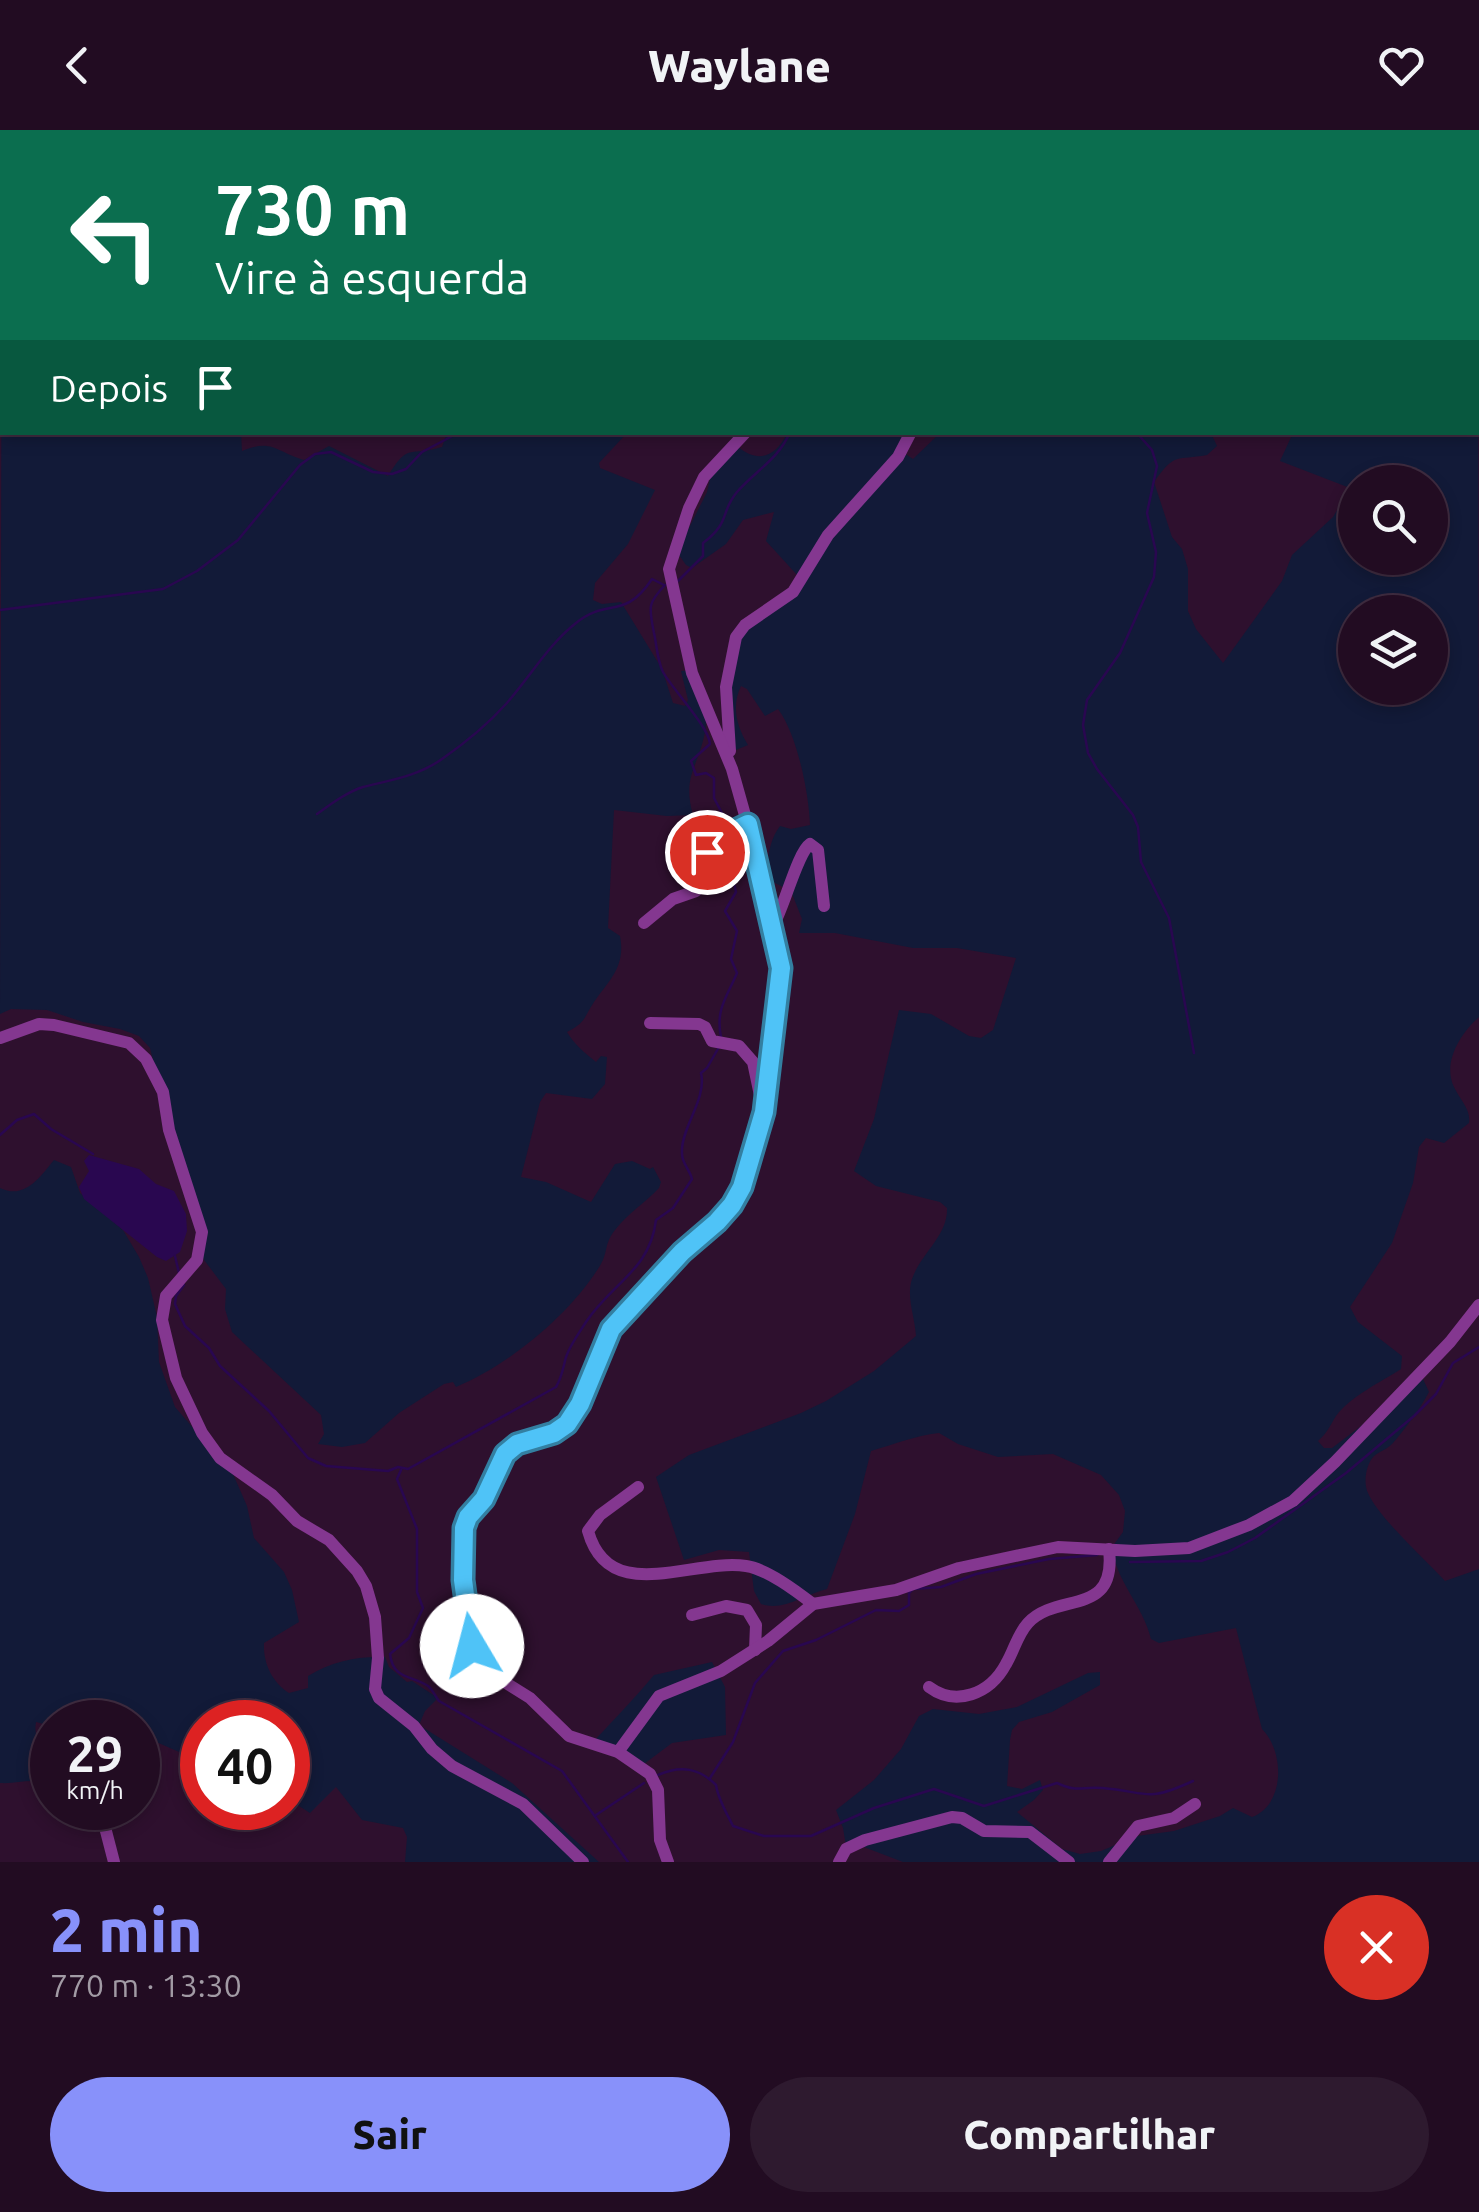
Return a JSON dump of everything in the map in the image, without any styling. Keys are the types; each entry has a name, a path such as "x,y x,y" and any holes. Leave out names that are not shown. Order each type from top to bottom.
{"street":[{"path":"668,1862 660,1840 660,1798 656,1784 641,1766 618,1752 574,1739 538,1704 490,1673 480,1661 472,1646 466,1601 464,1528 484,1499 505,1454 517,1444 554,1433 567,1424 580,1404 611,1329 732,1205 742,1187 764,1112 781,968 732,769 692,673 672,592 669,561 704,477 743,435"},
{"path":"732,769 724,708 728,665 736,636 744,625 793,592 828,535 898,457 909,435"},
{"path":"644,923 673,899 696,892 709,844 748,824"},
{"path":"772,928 784,908 802,850 810,844 818,850 824,906"},
{"path":"650,1023 699,1024 712,1041 739,1046 753,1062 764,1112"},
{"path":"0,1038 46,1024 129,1043 146,1059 159,1082 169,1130 202,1232 197,1260 166,1296 162,1320 176,1378 202,1432 220,1458 272,1494 297,1521 329,1540 357,1572 366,1586 374,1617 379,1698 414,1726 452,1766 524,1804 582,1862"},
{"path":"618,1752 659,1696 721,1671 814,1604 896,1590 970,1565 1058,1547 1190,1548 1216,1540 1293,1501 1417,1377 1479,1306"},
{"path":"638,1487 600,1516 588,1531 611,1568 645,1574 742,1565 760,1569 814,1604"},
{"path":"929,1688 952,1700 964,1698 994,1679 1031,1620 1089,1598 1104,1587 1109,1549"},
{"path":"692,1614 726,1606 747,1610 756,1625 755,1650"},
{"path":"1109,1862 1138,1826 1174,1818 1195,1804"},
{"path":"839,1862 846,1850 866,1840 952,1817 962,1818 984,1831 1024,1830 1069,1862"},
{"path":"106,1830 114,1862"}],"shaded area":[{"path":"1,435 241,435 242,451 268,446 304,460 329,446 388,476 405,455 442,447 446,435 625,435 599,463 600,468 655,490 628,544 595,583 593,600 602,604 621,602 662,669 673,703 685,706 688,700 681,671 696,670 706,725 690,781 693,815 614,810 608,928 620,936 621,956 584,1020 567,1032 596,1062 601,1056 607,1057 605,1084 592,1099 546,1093 540,1102 521,1177 546,1182 591,1202 615,1164 632,1161 653,1167 661,1182 615,1230 601,1264 556,1319 497,1366 456,1387 453,1382 444,1384 399,1413 365,1443 342,1447 318,1444 324,1434 321,1415 232,1332 225,1309 226,1289 195,1248 199,1241 150,1048 139,1036 47,1010 11,1009 0,1014"},
{"path":"786,435 908,435 904,453 913,459 938,435 1212,435 1217,446 1207,455 1172,461 1154,482 1172,537 1182,549 1188,569 1188,611 1196,629 1223,663 1282,581 1292,555 1338,508 1338,575 1448,575 1448,465 1338,465 1338,483 1280,461 1292,435 1478,435 1479,1017 1460,1040 1450,1068 1469,1123 1444,1143 1426,1138 1419,1147 1413,1183 1392,1243 1350,1307 1358,1322 1402,1356 1401,1369 1350,1402 1318,1441 1324,1448 1332,1448 1423,1379 1429,1392 1393,1443 1371,1459 1366,1484 1373,1503 1445,1581 1479,1569 1479,1862 903,1862 856,1844 846,1846 836,1810 874,1780 901,1749 919,1716 933,1709 979,1714 1017,1707 1088,1673 1100,1672 1100,1685 1052,1712 1019,1722 1010,1740 1007,1786 1022,1789 1040,1780 1043,1790 1017,1812 1062,1849 1080,1854 1101,1851 1137,1836 1174,1831 1233,1808 1252,1817 1271,1801 1278,1764 1270,1739 1262,1729 1236,1628 1159,1643 1151,1639 1114,1560 1112,1547 1123,1532 1125,1511 1119,1495 1101,1475 1053,1454 998,1457 958,1444 939,1433 871,1451 855,1514 827,1589 786,1604 761,1604 754,1591 749,1552 719,1550 684,1560 656,1477 689,1455 826,1401 874,1371 916,1336 910,1286 921,1261 939,1236 947,1208 940,1202 876,1186 854,1171 874,1119 899,1010 931,1014 969,1036 981,1038 993,1030 1016,958 957,948 913,948 835,933 799,933 802,919 791,891 769,880 768,873 771,844 780,826 791,829 810,825 804,781 791,733 778,709 765,716 741,686 737,717 748,745 736,750 730,745 731,644 792,588 798,576 766,541 774,512 743,520 726,544 692,568 677,552 710,479 737,446 752,455 766,455 778,448"},
{"path":"89,1155 139,1169 156,1184 174,1191 186,1214 187,1231 180,1252 166,1261 157,1257 84,1199 79,1187 89,1171 84,1161"},
{"path":"54,1160 71,1167 80,1193 123,1230 139,1257 157,1317 159,1362 175,1407 233,1474 247,1506 254,1538 284,1572 292,1590 299,1622 264,1643 273,1678 289,1693 308,1688 308,1676 336,1663 385,1657 389,1667 407,1682 412,1681 438,1698 425,1711 419,1725 512,1783 599,1862 405,1862 407,1837 403,1828 362,1820 336,1787 310,1813 310,1700 180,1700 180,1752 160,1744 160,1700 30,1700 30,1781 0,1783 0,1188 17,1191 37,1179"},
{"path":"712,1662 725,1687 726,1735 672,1743 644,1764 594,1741 654,1675"}],"waterway":[{"path":"0,610 163,589 197,571 238,540 300,465 315,454 331,452 373,472 392,474 406,469 422,452 454,435"},
{"path":"678,581 703,556 703,543 718,529 737,492 773,457 788,435"},
{"path":"1139,435 1152,450 1157,466 1147,513 1156,552 1154,577 1120,653 1087,700 1083,725 1088,753 1133,815 1141,862 1169,918 1194,1053"},
{"path":"317,814 357,789 433,765 499,712 576,623 587,615 633,600 652,579 664,585"},
{"path":"665,585 651,606 658,658 663,672 708,737 710,744 691,761 696,775 706,773 714,778 714,798 723,815 723,830"},
{"path":"721,1037 721,1010 737,973 731,959 737,931 725,911 736,892 724,840"},
{"path":"184,1285 175,1304 185,1326 209,1348 220,1366 269,1411 308,1458 326,1466 408,1469 556,1387 578,1335 638,1264 656,1220 673,1208 692,1179 683,1158 683,1141 701,1092 701,1073 719,1047"},
{"path":"0,1135 17,1120 34,1114 93,1154"},
{"path":"175,1256 179,1273"},
{"path":"1130,1562 1201,1561 1255,1538 1346,1473 1414,1416 1436,1394 1453,1363 1479,1347"},
{"path":"401,1470 397,1479 417,1529 417,1592 423,1608 409,1638 390,1654 395,1668 428,1686 439,1701 562,1771 628,1862"},
{"path":"710,1778 733,1742 755,1683 783,1651 816,1640 876,1610 899,1611 909,1605 913,1589 941,1587 976,1574 1049,1559 1097,1555"},
{"path":"658,1775 682,1769 703,1775 716,1785 733,1826 764,1836 811,1836 874,1808 934,1789 984,1806 1057,1783 1156,1794 1193,1781"},
{"path":"596,1815 644,1783"}],"route":[{"path":"472,1646 463,1580 464,1528 484,1499 505,1454 530,1438 560,1430 573,1416 611,1329 682,1252 717,1222 742,1187 767,1094 780,956 748,824 714,840 707,852"}]}
